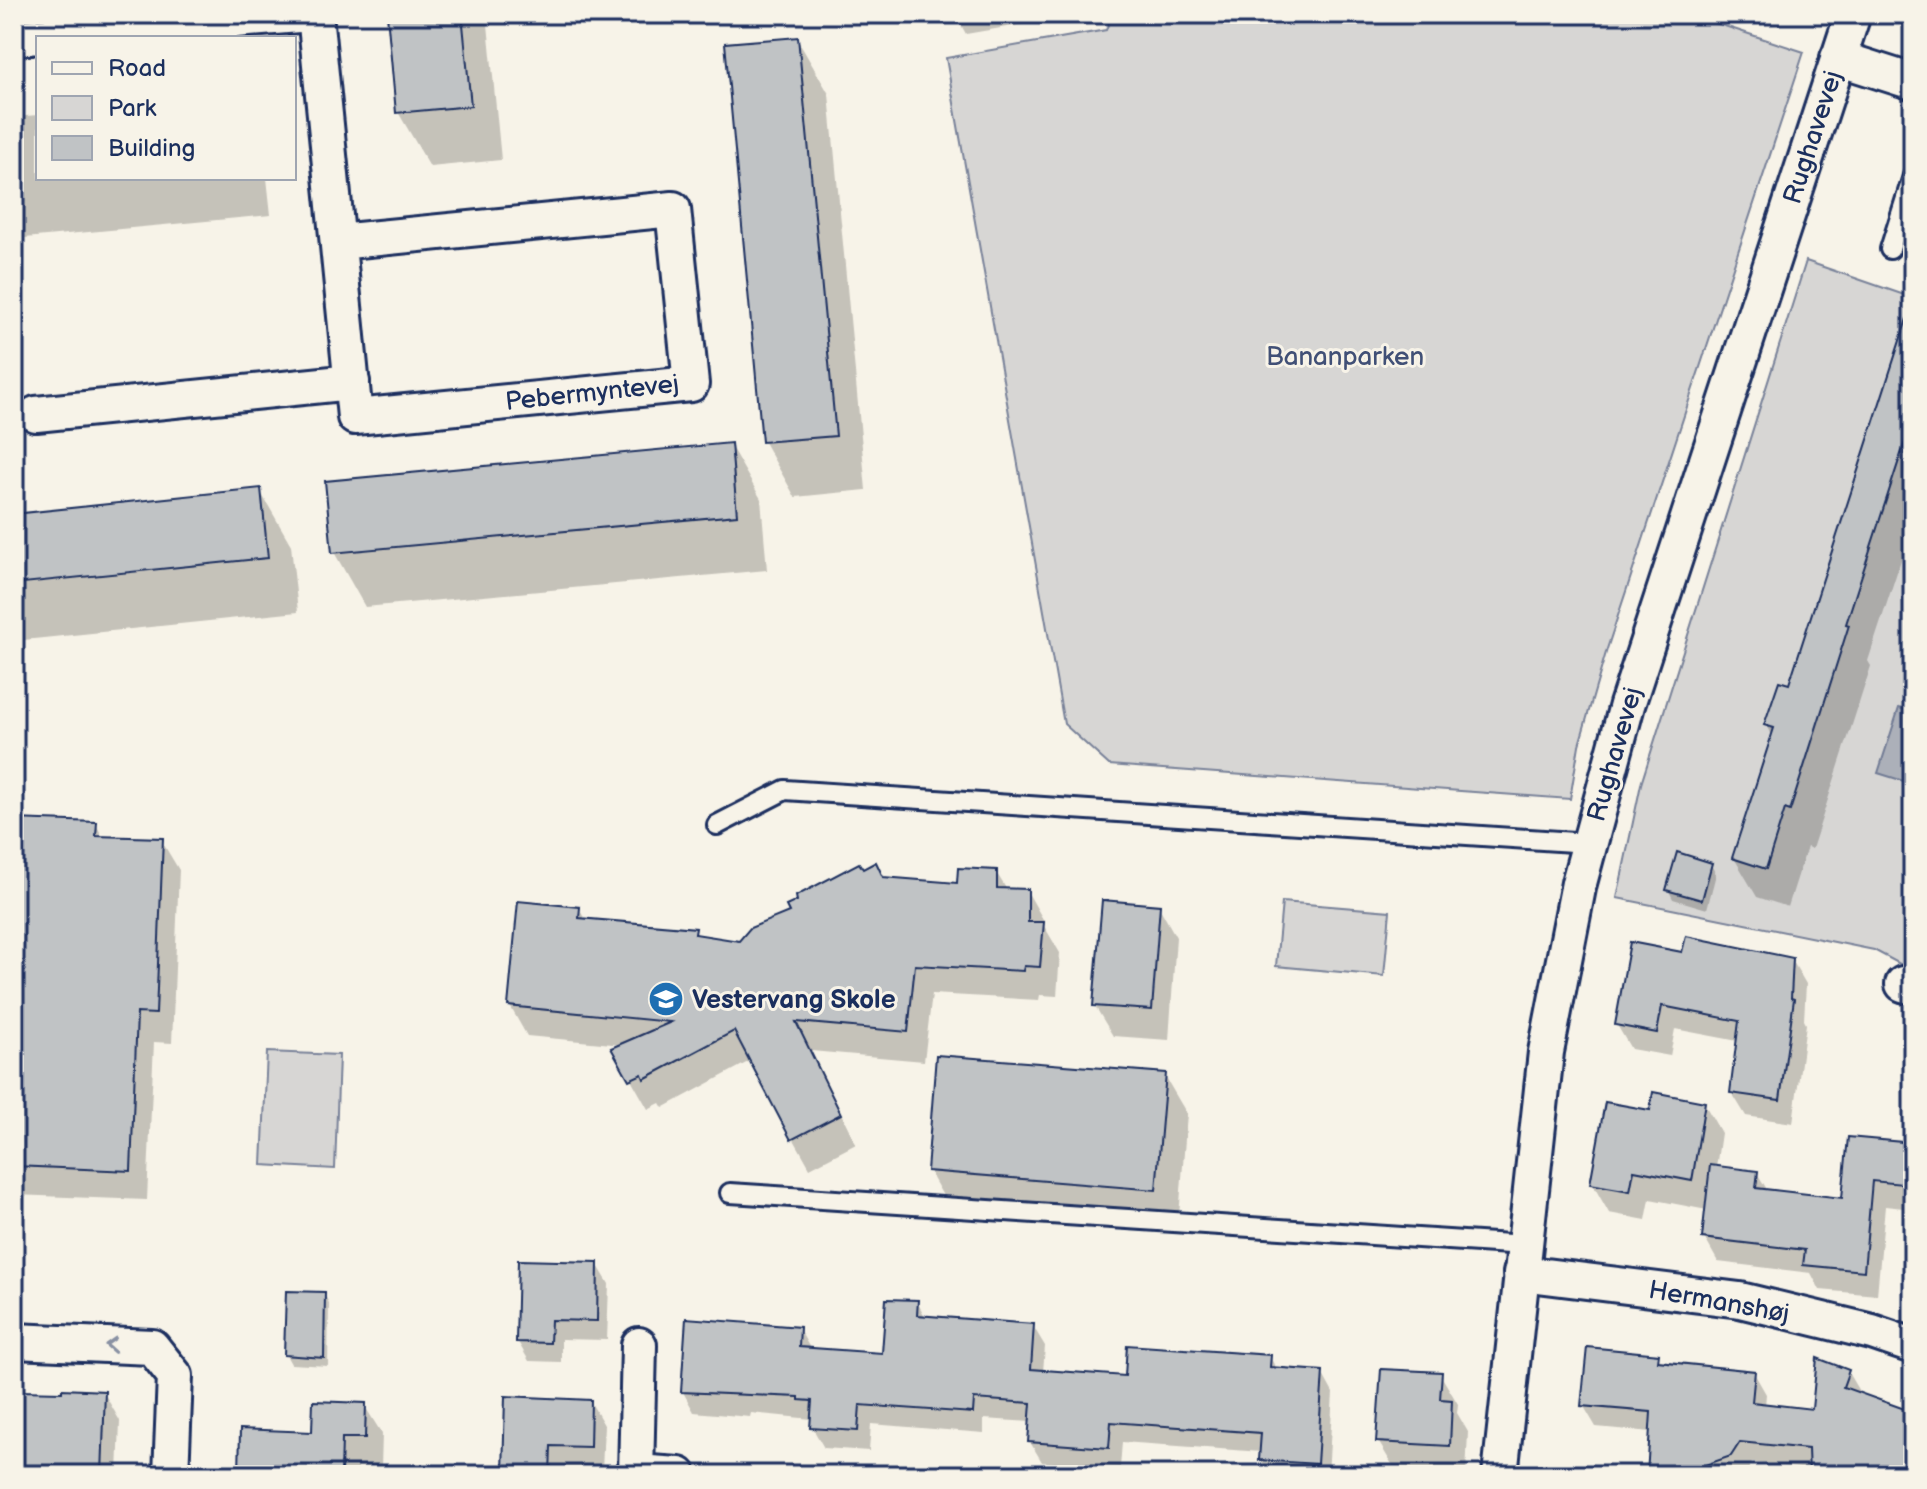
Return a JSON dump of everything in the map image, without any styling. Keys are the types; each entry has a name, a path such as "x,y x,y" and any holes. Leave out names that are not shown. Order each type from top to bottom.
{"street":[{"name":"Pebermyntevej","path":"39,36 313,14 355,417 691,384 673,209 338,242"},
{"name":"Rughavevej","path":"1500,1475 1546,1052 1579,883 1627,705 1853,14"},
{"name":"Pebermyntevej","path":"14,38 36,36"},
{"name":"Rughavevej","path":"1838,58 1912,78"},
{"path":"36,414 352,382"},
{"name":"Hermanshøj","path":"1523,1259 1740,1300 1872,1332 1913,1346"},
{"path":"14,1341 152,1347 175,1376 171,1475"},
{"path":"639,1345 636,1474 679,1475"}],"lane":[{"path":"1890,249 1913,176"},
{"path":"717,825 785,790 1589,843"},
{"path":"730,1193 1523,1259"}],"green space":[{"name":"Bananparken","path":"1112,14 1688,14 1804,52 1607,649 1579,745 1570,799 1109,765 1064,724 946,58 1106,30"},
{"path":"1806,261 1913,298 1913,971 1874,950 1617,898 1641,784"},
{"path":"1282,902 1390,911 1384,976 1276,966"},
{"path":"267,1052 339,1055 335,1169 262,1165"}],"shaded area":[{"path":"1899,708 1913,712 1913,784 1878,773"}],"building":[{"path":"387,14 462,14 471,106 396,113"},
{"path":"798,37 836,436 762,442 725,43"},
{"path":"1907,319 1913,320 1913,417 1790,811 1785,809 1766,869 1732,858 1774,728 1764,725 1779,681 1789,684"},
{"path":"731,443 737,515 332,553 325,481"},
{"path":"261,488 268,558 14,584 14,514"},
{"path":"14,819 97,822 96,836 163,838 156,1014 137,1013 131,1171 14,1166"},
{"path":"1677,852 1712,863 1702,900 1666,890"},
{"path":"876,862 883,877 957,883 958,868 997,870 997,888 1028,889 1028,922 1044,922 1040,967 1024,966 1023,971 915,965 908,1032 796,1022 841,1114 791,1140 734,1031 644,1079 642,1074 629,1080 611,1048 671,1022 508,1006 518,901 580,907 579,918 696,928 695,934 739,941 750,928 789,912 786,906 797,901 796,896 859,863 863,869"},
{"path":"1102,900 1160,905 1152,1010 1093,1006"},
{"path":"1686,936 1793,958 1791,998 1794,999 1780,1100 1730,1093 1739,1021 1662,1006 1657,1033 1615,1025 1630,942 1682,952"},
{"path":"936,1055 1166,1073 1156,1190 927,1171"},
{"path":"1653,1092 1705,1102 1692,1181 1634,1170 1630,1191 1590,1184 1605,1102 1650,1110"},
{"path":"1848,1137 1913,1143 1913,1185 1872,1181 1864,1271 1803,1265 1805,1250 1702,1238 1710,1165 1758,1171 1756,1188 1842,1198"},
{"path":"518,1260 598,1262 597,1321 551,1320 550,1343 516,1342"},
{"path":"286,1291 325,1292 324,1358 284,1355"},
{"path":"886,1299 918,1300 917,1315 1034,1324 1031,1369 1125,1376 1127,1345 1271,1355 1270,1367 1323,1371 1317,1464 1259,1460 1261,1433 1111,1422 1109,1448 1028,1442 1031,1403 974,1399 973,1413 860,1405 858,1431 810,1428 812,1401 799,1400 799,1397 681,1392 686,1318 800,1327 799,1347 882,1353"},
{"path":"1587,1347 1659,1354 1658,1361 1755,1371 1752,1402 1812,1409 1817,1358 1849,1370 1843,1387 1913,1412 1913,1475 1809,1475 1808,1449 1740,1442 1731,1456 1691,1470 1691,1475 1647,1475 1651,1412 1581,1406"},
{"path":"1381,1369 1442,1372 1440,1399 1452,1400 1450,1446 1376,1442"},
{"path":"62,1389 105,1391 102,1475 16,1475 20,1391 62,1392"},
{"path":"505,1396 591,1400 590,1447 551,1446 550,1475 503,1475"},
{"path":"313,1401 366,1403 365,1438 342,1438 341,1475 239,1475 240,1429 312,1432"}],"place":[{"name":"Vestervang Skole","path":"666,999"}]}
